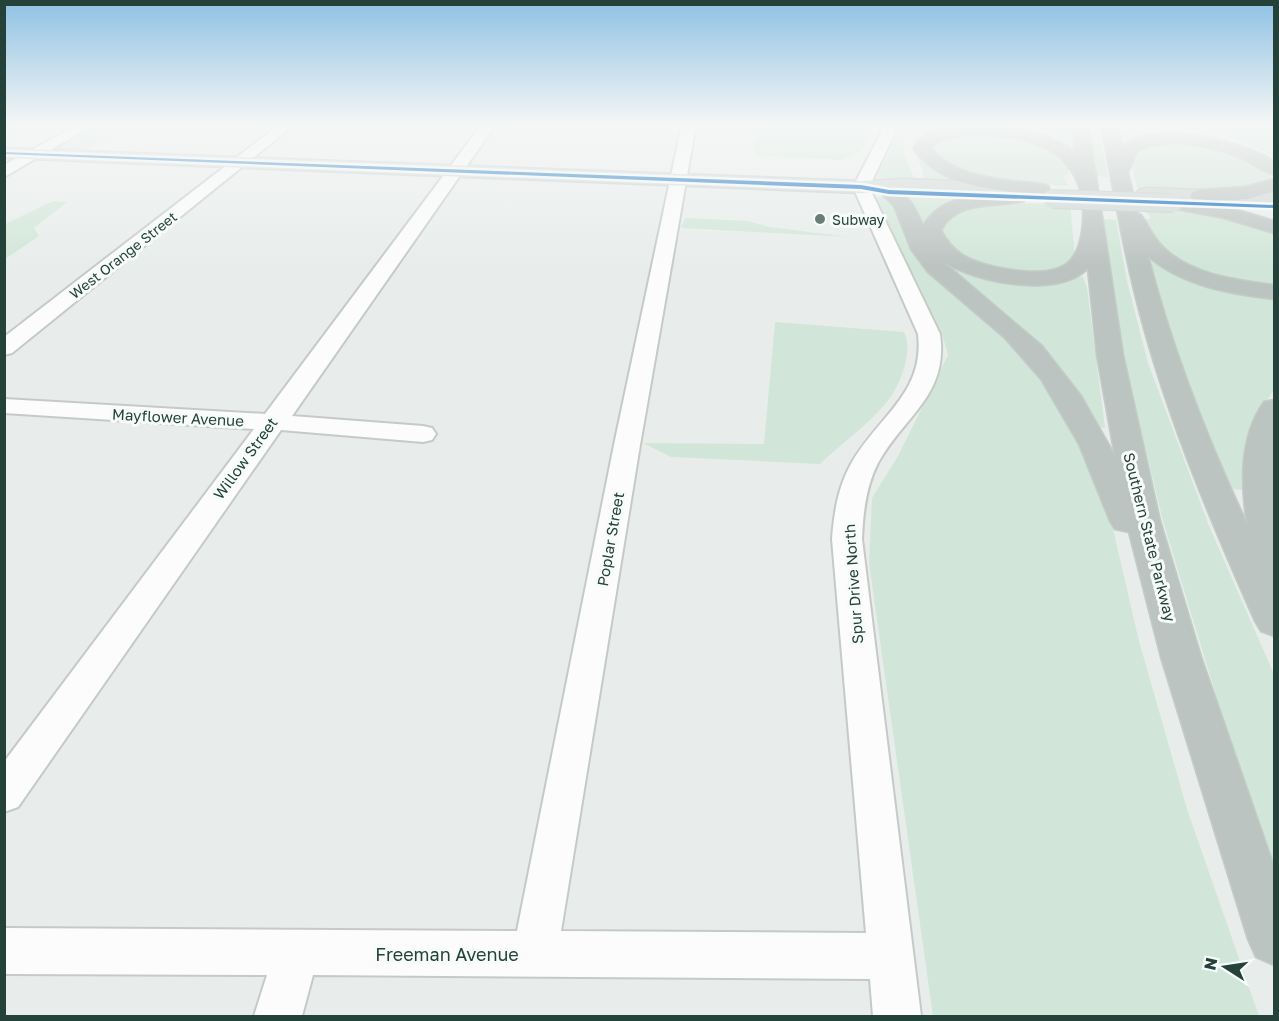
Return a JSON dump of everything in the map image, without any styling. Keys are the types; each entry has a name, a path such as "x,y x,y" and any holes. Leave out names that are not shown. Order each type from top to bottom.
{"highway":[{"path":"885,188 916,182 920,178 917,172"},
{"path":"954,172 966,177 1051,193"},
{"path":"1079,172 1089,188"},
{"name":"Southern State Parkway","path":"1087,172 1110,355 1143,521 1181,657 1275,939"},
{"path":"1120,172 1137,202 1155,251 1169,262 1214,281 1275,292"},
{"path":"1198,196 1248,193 1275,185"},
{"path":"885,188 903,203 916,238 928,258 1015,333 1048,369 1077,411 1105,465 1181,657"},
{"path":"1018,197 961,204 946,210 936,219 932,230 936,241 944,253 960,263 983,271 1034,278 1055,276 1071,271 1081,262 1094,231"},
{"path":"1137,202 1139,269 1157,332 1187,420 1230,527 1275,621"},
{"path":"1173,203 1227,213 1275,227"},
{"path":"1275,408 1265,428 1257,468 1260,515 1275,570"}],"main road":[{"path":"495,172 1051,193 1173,203 1275,207"},
{"path":"885,188 1018,197 1051,193 1137,202 1198,196 1275,199"}],"street":[{"name":"West Orange Street","path":"4,348 229,172"},
{"name":"Willow Street","path":"4,794 453,172"},
{"name":"Poplar Street","path":"535,955 679,172"},
{"path":"885,188 886,172"},
{"name":"Spur Drive North","path":"885,188 932,350 925,381 866,460 855,484 848,511 847,539 897,1017"},
{"name":"Mayflower Avenue","path":"4,406 271,422 423,434"},
{"name":"Freeman Avenue","path":"4,951 890,956"},
{"path":"278,1017 297,953"}],"green space":[{"path":"880,172 912,172 914,177 912,180 877,177"},
{"path":"923,172 957,172 977,182 923,181"},
{"path":"964,172 1068,172 1069,175 1063,175 1068,186 988,179"},
{"path":"1094,172 1107,172 1108,177 1095,176"},
{"path":"1134,172 1269,172 1272,174 1270,181 1261,188 1220,192 1137,189"},
{"path":"917,195 997,198 947,207 938,211 924,226 986,277 1075,275 1083,277 1087,288 1105,428 1092,426 942,267 905,198"},
{"path":"875,198 894,198 901,220 1039,368 1105,494 1139,641 1187,809 1259,1016 933,1016 869,563 872,498 898,456 948,355 943,337 915,277 876,202"},
{"path":"53,201 67,202 34,228 39,236 5,259 5,224"},
{"path":"1001,203 1070,204 1075,257 1067,268 1022,276 963,262 936,230 960,208"},
{"path":"1144,208 1186,210 1263,225 1274,231 1274,289 1260,289 1183,268 1150,239 1145,219 1151,219"},
{"path":"685,218 748,221 769,227 849,237 681,228"},
{"path":"1102,219 1116,220 1127,281 1148,363 1209,526 1274,674 1274,871 1245,791 1163,521 1124,360"},
{"path":"1147,258 1251,295 1274,296 1274,390 1265,403 1247,491 1233,489 1219,461 1174,347"},
{"path":"775,322 904,332 907,355 896,389 877,413 820,464 671,457 643,443 764,444"}],"transit line":[{"path":"474,172 861,187 889,192 1274,207"}],"place":[{"name":"Subway","path":"820,219"}]}
